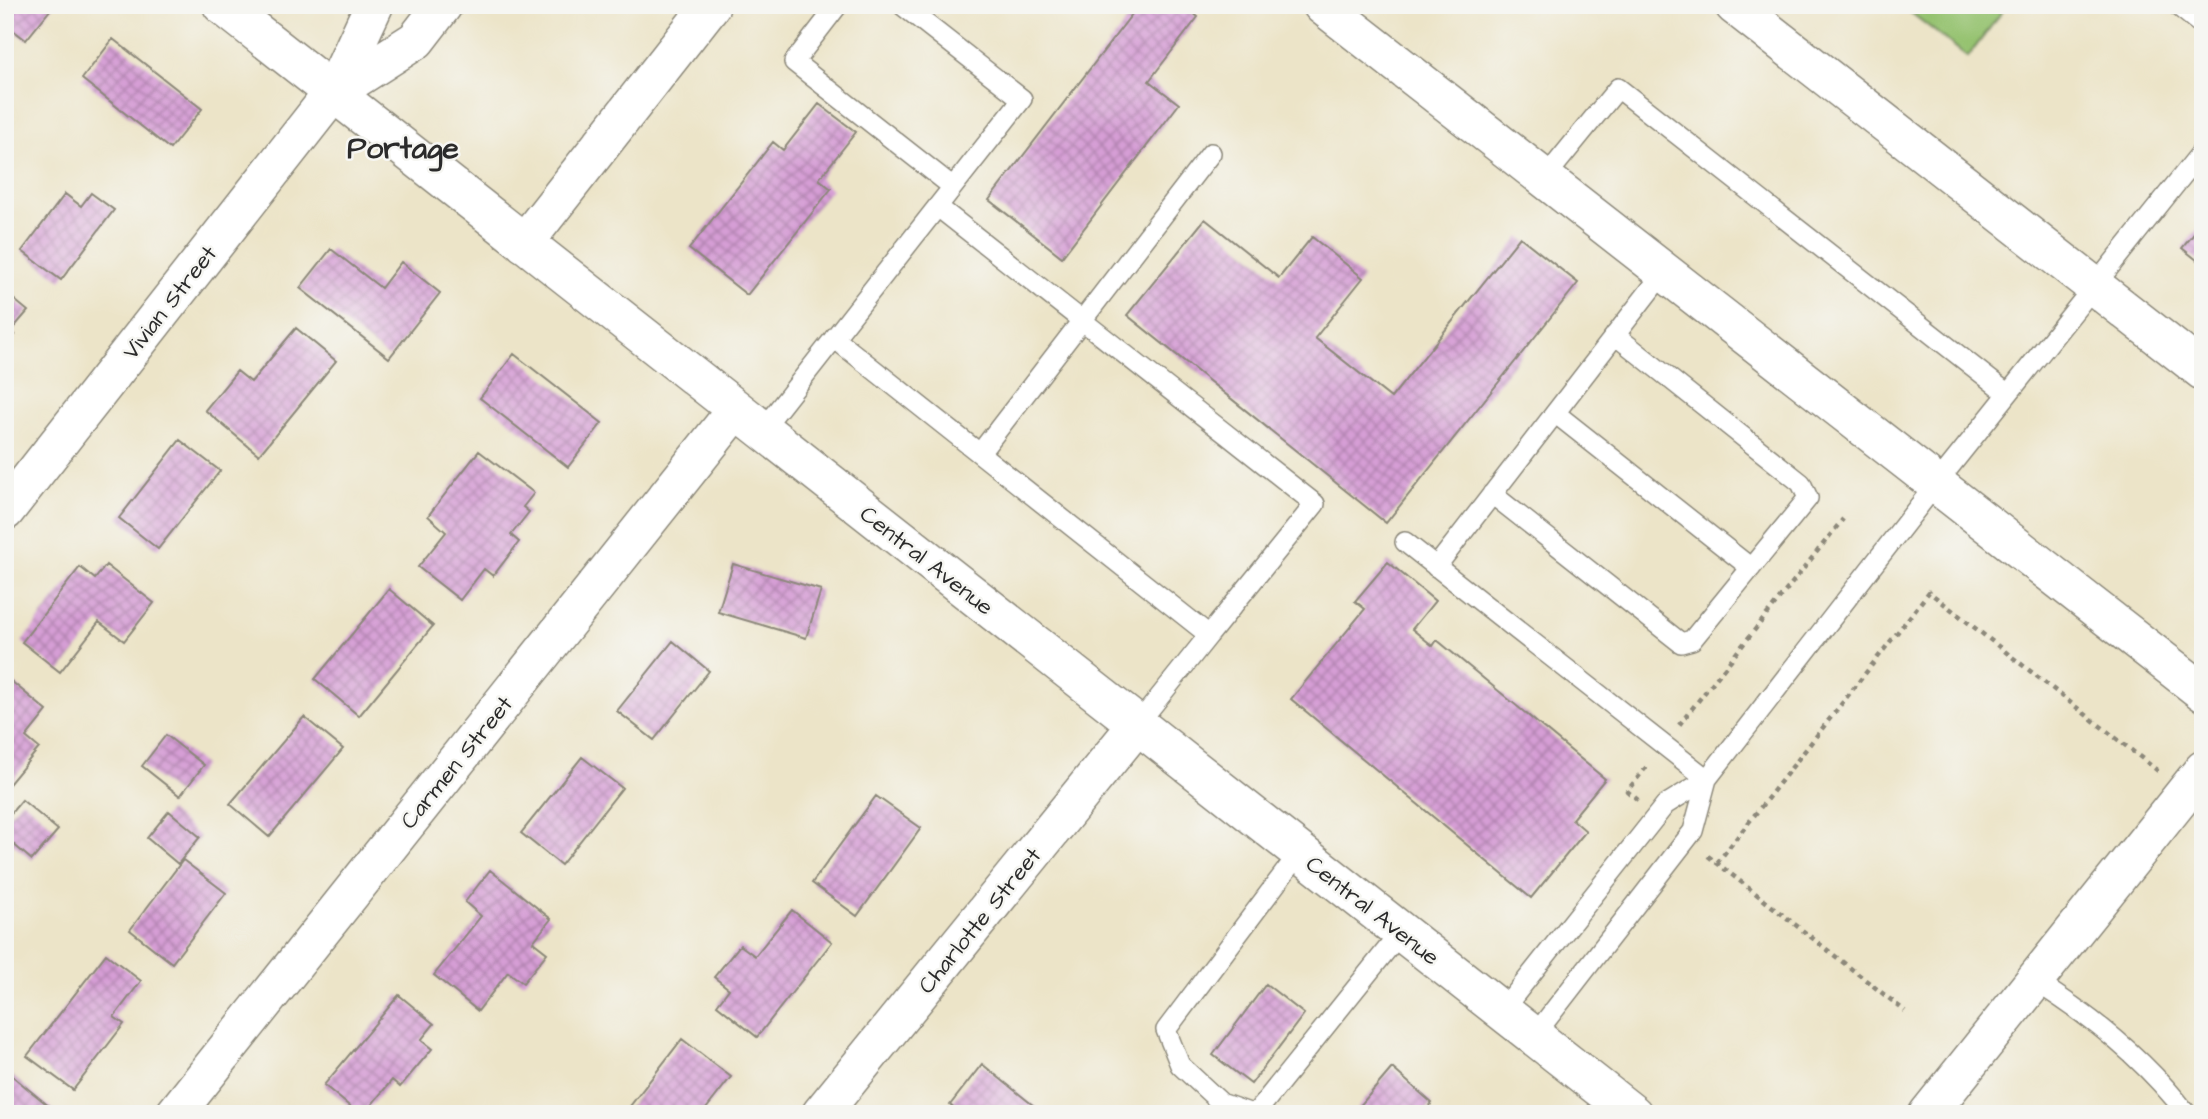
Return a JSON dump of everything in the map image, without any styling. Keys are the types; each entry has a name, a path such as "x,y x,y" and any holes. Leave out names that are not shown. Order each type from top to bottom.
{"street":[{"name":"Central Avenue","path":"222,5 1633,1114"},
{"path":"333,93 374,5"},
{"path":"333,93 416,40 443,5"},
{"path":"524,243 711,5"},
{"path":"1322,5 2203,692"},
{"path":"1734,5 2203,371"},
{"name":"Vivian Street","path":"5,510 333,93"},
{"name":"Carmen Street","path":"175,1114 749,420"},
{"name":"Charlotte Street","path":"821,1114 1138,725"},
{"path":"1928,1114 2194,781"}],"lane":[{"path":"838,5 794,62 953,187"},
{"path":"749,420 834,338 1022,99 902,5"},
{"path":"2177,5 2203,26"},
{"path":"1544,179 1618,88 2008,394"},
{"path":"1502,1011 1656,815 1665,805 1707,779 1936,484 2203,150"},
{"path":"980,453 1211,153"},
{"path":"938,207 1315,504 1138,725"},
{"path":"1436,567 1664,272"},
{"path":"1492,494 1681,643 1692,640 1808,498 1801,484 1615,335"},
{"path":"834,338 1209,635"},
{"path":"1555,413 1751,568"},
{"path":"1405,542 1707,779"},
{"path":"1534,1036 1693,831 1707,779"},
{"path":"1300,852 1166,1030 1180,1065 1221,1103 1254,1114 1401,932"},
{"path":"2033,980 2077,1007 2138,1058 2187,1114"}],"path":[{"path":"1656,815 1627,791 1843,519"},
{"path":"1717,863 1929,592 2194,781"},
{"path":"1687,839 1905,1011"}],"green space":[{"path":"1901,5 2007,5 1968,57"}],"building":[{"path":"5,5 54,5 26,40 5,24"},
{"path":"1139,5 1183,5 1198,17 1149,81 1179,104 1062,257 989,200"},
{"path":"113,39 202,109 170,149 82,79"},
{"path":"819,104 856,132 819,179 831,189 747,295 689,249 773,142 783,150"},
{"path":"91,193 114,210 61,280 22,251 65,194 81,206"},
{"path":"1205,219 1279,278 1312,237 1363,278 1315,338 1391,398 1520,237 1578,283 1386,523 1127,315"},
{"path":"2203,223 2203,265 2182,248"},
{"path":"331,249 381,288 401,262 440,293 389,358 300,288"},
{"path":"5,292 28,311 10,332 15,335 5,346"},
{"path":"296,328 336,361 259,455 205,410 237,371 251,382"},
{"path":"514,354 602,423 568,467 480,398"},
{"path":"180,440 220,471 158,549 119,518"},
{"path":"479,451 534,493 523,507 529,512 511,535 519,542 493,576 484,569 460,600 418,567 446,532 428,516"},
{"path":"1388,562 1435,601 1412,629 1433,646 1437,640 1605,779 1572,819 1586,831 1531,898 1291,699 1365,609 1355,601"},
{"path":"733,564 821,590 806,638 718,612"},
{"path":"106,565 154,603 124,641 99,622 60,672 22,642 80,567 95,579"},
{"path":"389,589 433,626 359,716 315,679"},
{"path":"673,641 709,671 654,740 617,711"},
{"path":"5,676 47,711 26,737 39,748 5,789"},
{"path":"304,717 343,749 269,837 230,804"},
{"path":"166,735 204,765 180,796 142,766"},
{"path":"582,757 622,788 561,865 521,833"},
{"path":"876,796 921,828 857,916 812,883"},
{"path":"22,800 58,830 32,860 5,837 5,820"},
{"path":"169,811 200,837 178,864 147,838"},
{"path":"183,860 226,893 172,963 130,930"},
{"path":"490,870 551,919 533,942 547,953 523,983 508,972 478,1011 434,975 481,916 465,902"},
{"path":"792,910 832,942 757,1037 717,1005 729,989 714,977 740,945 755,956"},
{"path":"106,954 141,981 114,1017 124,1024 73,1090 27,1056"},
{"path":"1266,984 1304,1014 1251,1084 1213,1055"},
{"path":"399,995 434,1024 421,1040 432,1049 400,1087 392,1080 364,1114 359,1114 324,1085"},
{"path":"682,1039 731,1077 702,1114 624,1114"},
{"path":"982,1064 1044,1114 961,1114 950,1105"},
{"path":"1392,1068 1432,1103 1423,1114 1353,1114"},
{"path":"5,1070 55,1111 52,1114 5,1114"}],"district":[{"name":"Portage","path":"403,148"}]}
